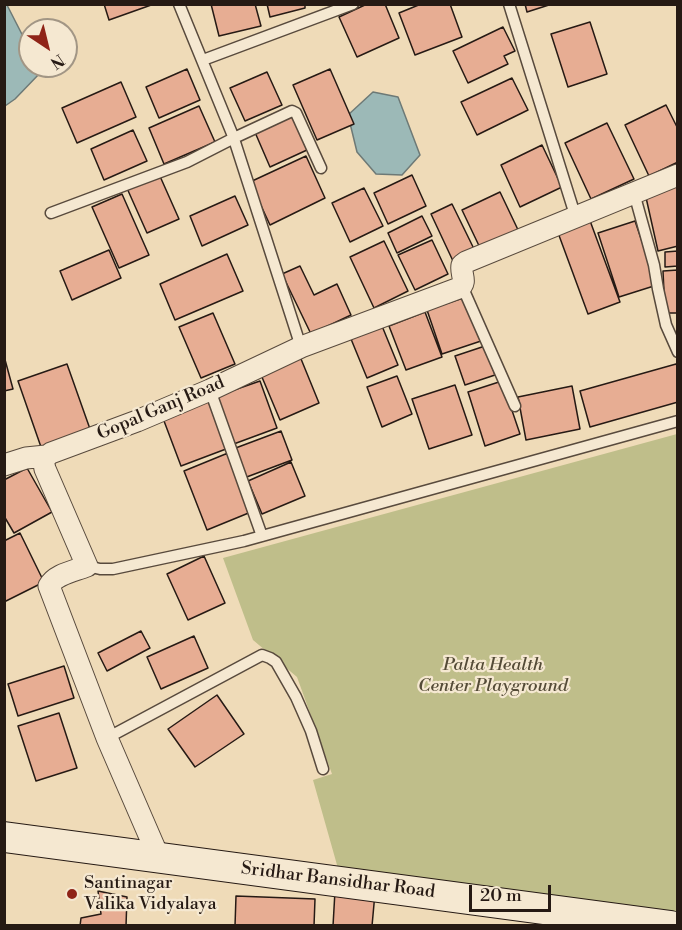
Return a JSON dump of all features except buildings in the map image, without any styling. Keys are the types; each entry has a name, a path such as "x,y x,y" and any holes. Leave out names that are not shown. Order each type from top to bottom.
{"street":[{"path":"462,286 464,282 461,269 466,262 678,175"},
{"name":"Gopal Ganj Road","path":"4,465 26,458 46,456 137,421 301,347 462,286"},
{"path":"46,456 45,469 87,566 56,578 49,586 107,738 159,858"},
{"name":"Sridhar Bansidhar Road","path":"4,837 671,926"}],"lane":[{"path":"180,4 234,138 301,347"},
{"path":"203,60 353,4"},
{"path":"509,4 576,218"},
{"path":"51,213 187,162 292,111 321,168"},
{"path":"634,193 654,265 666,325 678,352"},
{"path":"462,286 515,406"},
{"path":"210,390 262,536"},
{"path":"87,566 113,569 262,536 678,421"},
{"path":"107,738 262,656 276,662 296,697 323,769"}],"green space":[{"name":"Palta Health Center Playground","path":"677,434 677,921 339,872 313,780 332,774 297,677 253,640 223,558"}],"water":[{"path":"4,5 7,5 18,27 18,78 35,78 5,106"},
{"path":"373,92 398,97 420,155 402,175 376,174 357,152 348,115"}],"place":[{"name":"Santinagar Valika Vidyalaya","path":"72,894"}]}
